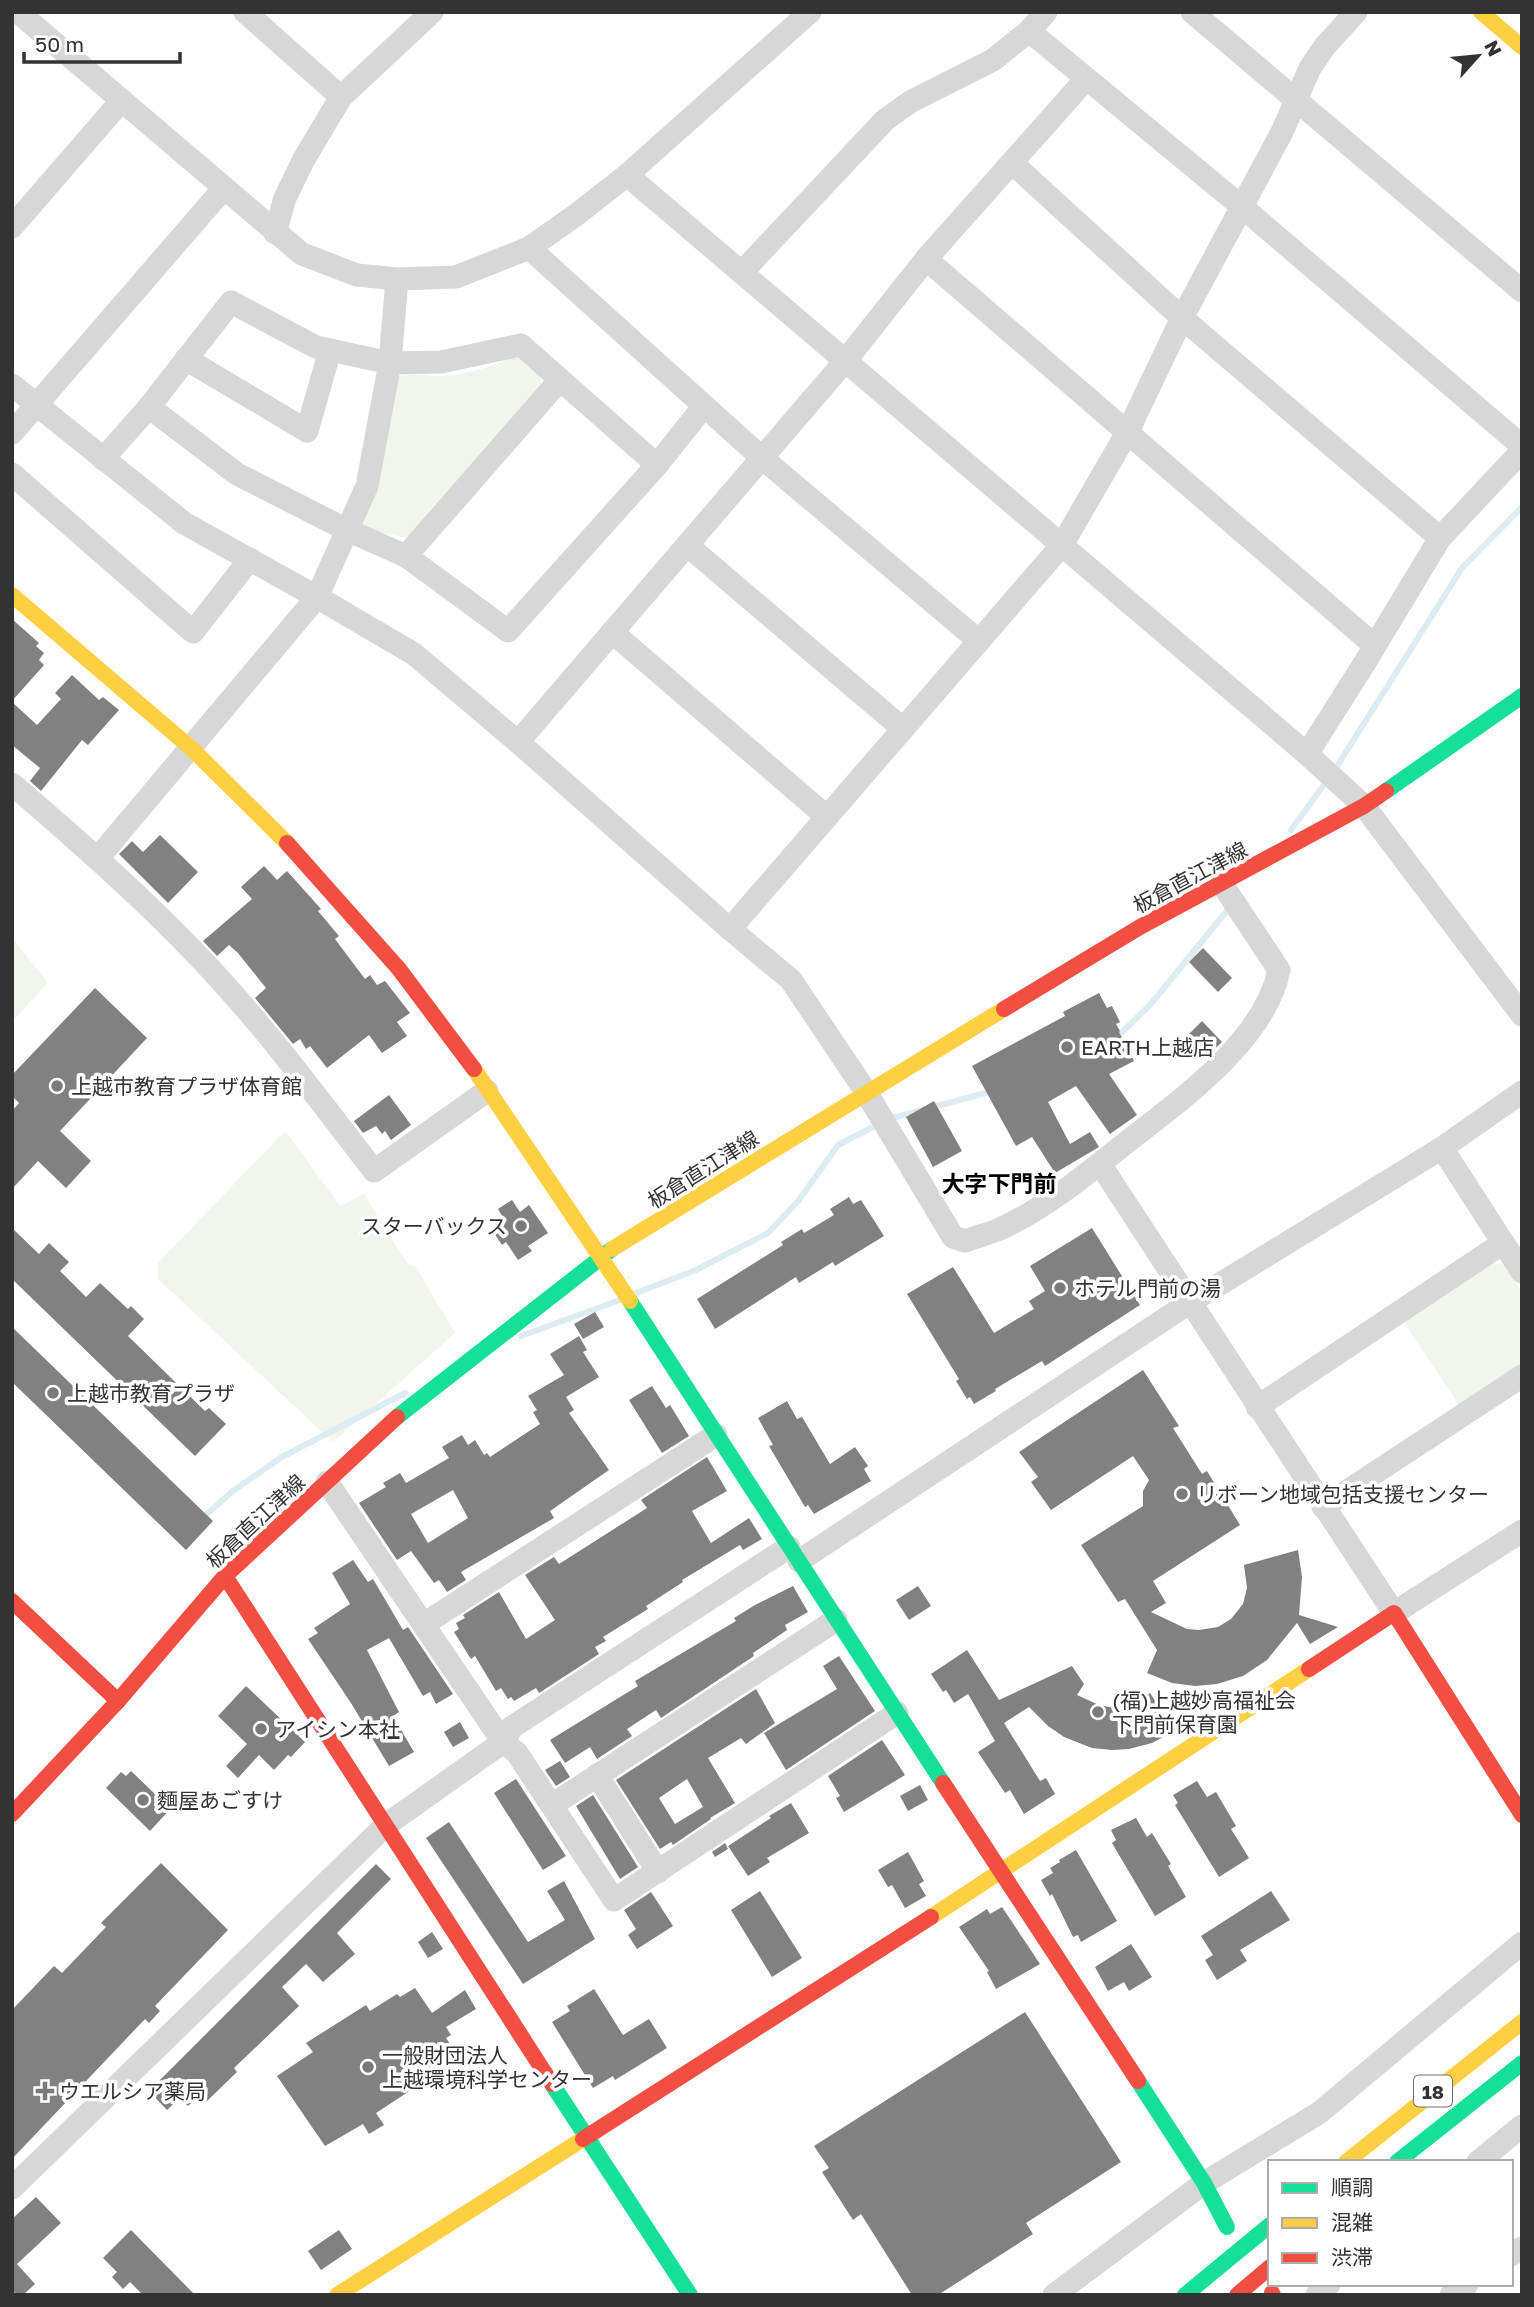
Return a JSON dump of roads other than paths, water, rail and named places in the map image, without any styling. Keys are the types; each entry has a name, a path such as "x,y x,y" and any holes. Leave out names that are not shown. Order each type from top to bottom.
{"main road":[{"path":"1481,12 1522,47"},
{"path":"12,595 191,748 279,834 399,969 457,1044 600,1256 1204,2183 1227,2227"},
{"name":"板倉直江津線","path":"12,1814 118,1701 225,1576 395,1419 600,1256 1140,927 1364,806 1522,696"},
{"path":"225,1576 691,2295"},
{"path":"12,1601 118,1701"},
{"path":"337,2295 1001,1873 1394,1614 1522,1815"},
{"name":"18","path":"1349,2160 1522,2022"},
{"name":"18","path":"1400,2160 1522,2063"},
{"path":"1185,2295 1268,2227"},
{"path":"1237,2295 1268,2269"}],"street":[{"path":"18,12 302,254 357,275 397,279 457,277 528,248 627,175 810,12"},
{"path":"245,12 341,97"},
{"path":"275,233 285,198 303,159 341,97 432,12"},
{"path":"742,272 885,120 910,102 993,60 1029,31 1046,12"},
{"path":"1192,12 1522,291"},
{"path":"730,929 1062,545 1128,431 1182,318 1282,132 1310,68 1325,46 1356,12"},
{"path":"1029,31 1241,206 1522,446"},
{"path":"518,741 846,360 926,259 1086,79"},
{"path":"12,227 122,100"},
{"path":"1012,163 1182,318 1440,538"},
{"path":"627,175 1307,754 1364,806 1522,1015"},
{"path":"12,433 224,188"},
{"path":"528,248 762,458 979,640"},
{"path":"926,259 1374,645"},
{"path":"98,858 317,597 367,486 390,363 397,279"},
{"path":"103,459 149,407 231,302 316,347 390,363 441,362 521,345 657,465"},
{"path":"186,359 307,431 330,350"},
{"path":"406,556 559,381"},
{"path":"12,385 184,523 414,654 518,741 791,980 866,1092 953,1237 965,1241 1000,1229 1043,1204 1100,1164 1205,1080 1250,1030 1275,989 1279,970 1222,884"},
{"path":"149,407 237,474 406,556 508,631 657,465 704,406"},
{"path":"1307,754 1440,538 1522,452"},
{"path":"12,474 193,632 250,559"},
{"path":"687,545 902,728"},
{"path":"612,632 827,817"},
{"path":"12,784 98,858 192,950 253,1018 374,1171 487,1091"},
{"path":"12,2189 386,1825 503,1742 512,1727 794,1554 1189,1303 1442,1148 1522,1092"},
{"path":"1442,1148 1522,1272"},
{"path":"1100,1164 1394,1614 1522,1531"},
{"path":"1258,1407 1503,1243"},
{"path":"1322,1507 1522,1376"},
{"path":"424,1624 716,1435"},
{"path":"327,1482 503,1742 517,1753 614,1900 897,1713"},
{"path":"552,1805 836,1620"},
{"path":"597,1775 658,1872"},
{"path":"1054,2295 1204,2183 1319,2113 1522,1943"},
{"path":"1480,2160 1522,2126"}],"waterway":[{"path":"1334,771 1462,568 1522,507"},
{"path":"1291,830 1328,779"},
{"path":"1116,1038 1150,1005 1230,907"},
{"path":"889,1119 993,1091"},
{"path":"636,1293 696,1270 768,1233 799,1200 838,1145 879,1124"},
{"path":"521,1336 620,1300"},
{"path":"201,1519 234,1490 282,1457 405,1393"}],"place":[{"name":"EARTH上越店","path":"1067,1047"},
{"name":"上越市教育プラザ体育館","path":"57,1086"},
{"name":"スターバックス","path":"521,1226"},
{"name":"ホテル門前の湯","path":"1060,1288"},
{"name":"上越市教育プラザ","path":"53,1393"},
{"name":"リボーン地域包括支援センター","path":"1182,1494"},
{"name":"(福)上越妙高福祉会 下門前保育園","path":"1098,1712"},
{"name":"アイシン本社","path":"261,1729"},
{"name":"麵屋あごすけ","path":"143,1800"},
{"name":"一般財団法人 上越環境科学センター","path":"368,2067"},
{"name":"ウエルシア薬局","path":"45,2091"}],"district":[{"name":"大字下門前","path":"999,1183"}]}
